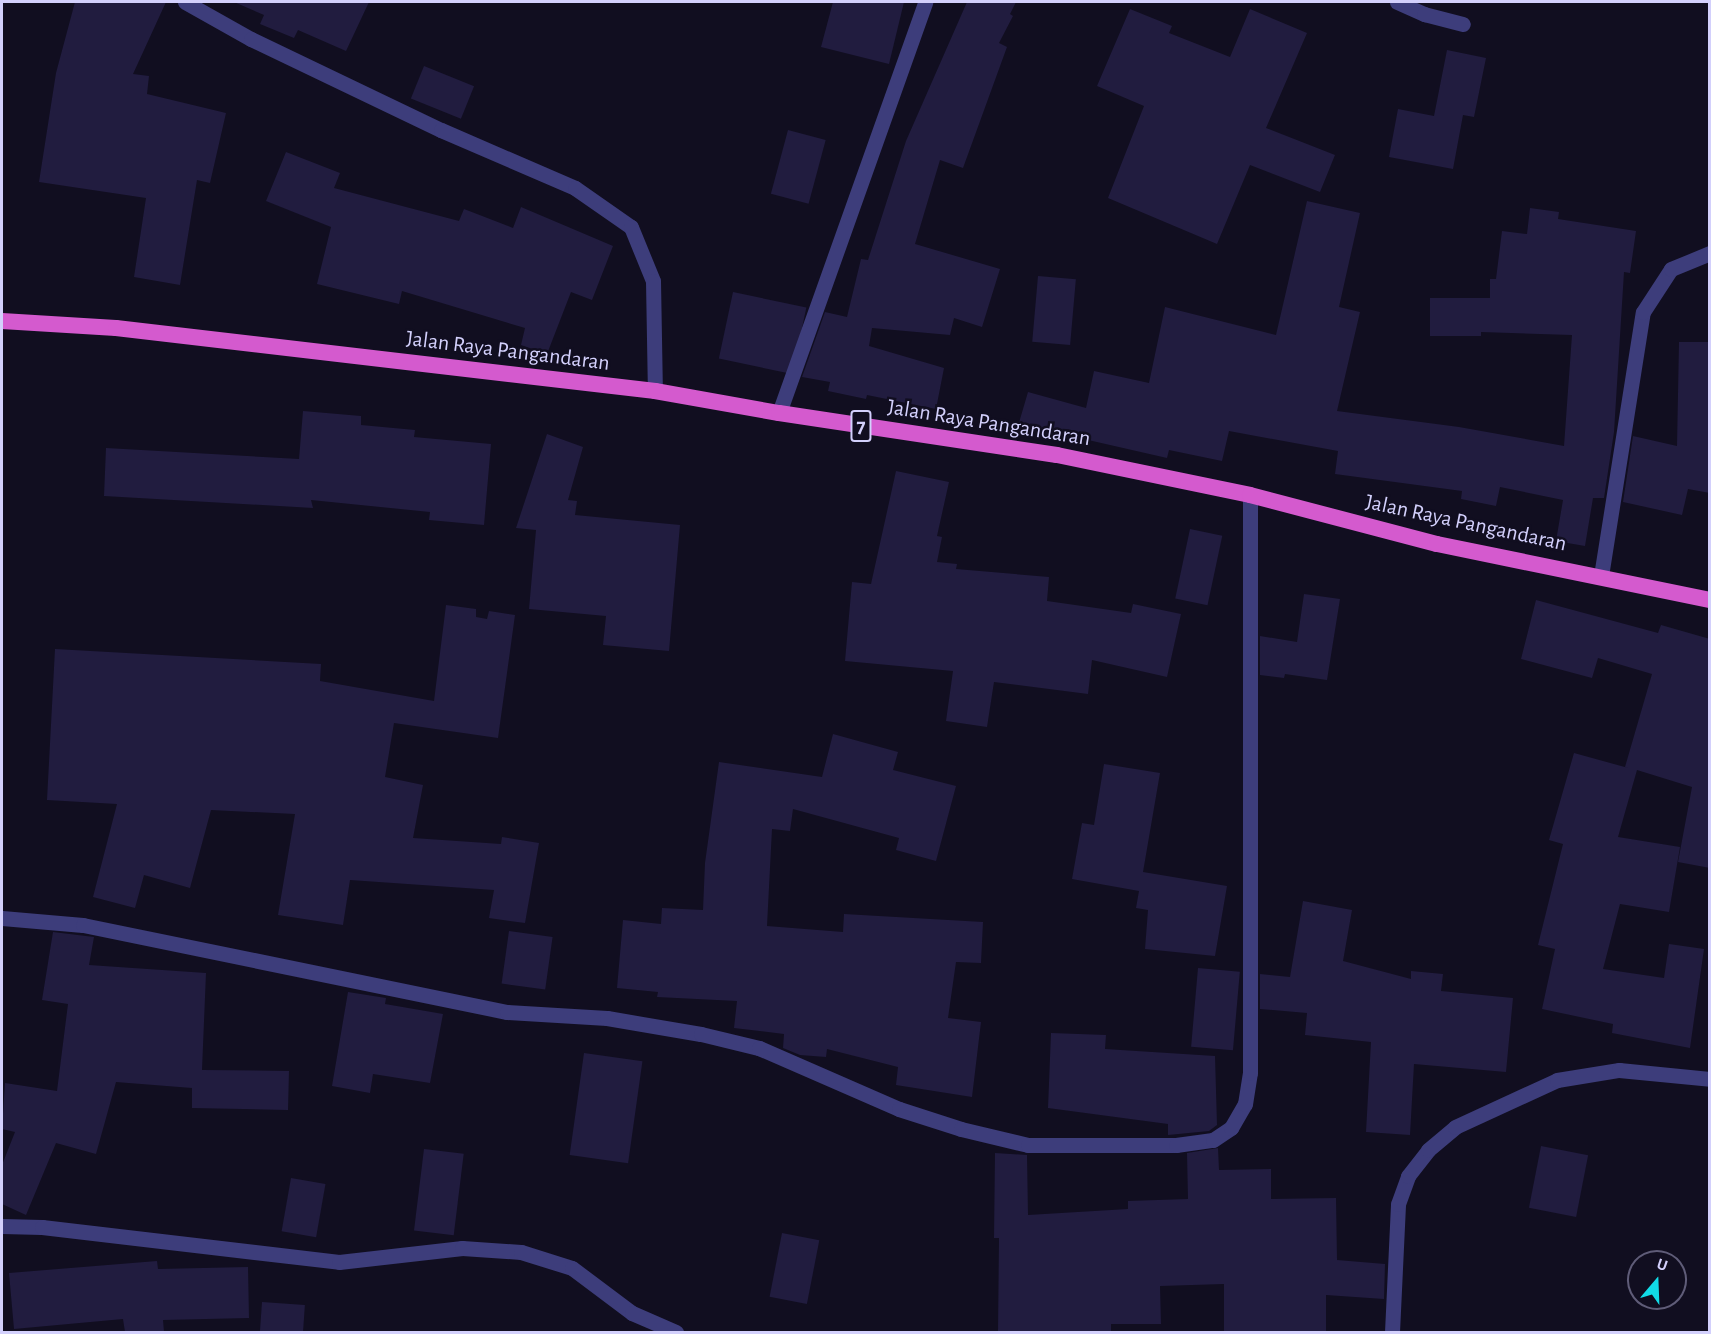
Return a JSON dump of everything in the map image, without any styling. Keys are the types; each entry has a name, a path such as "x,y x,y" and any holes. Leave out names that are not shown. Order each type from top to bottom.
{"highway":[{"name":"Jalan Raya Pangandaran","path":"2,321 116,327 655,391 779,413 1057,455 1250,495 1437,544 1710,600"}],"street":[{"path":"185,2 251,39 441,130 575,188 631,227 653,281 655,391"},
{"path":"779,413 925,2"},
{"path":"1397,2 1424,14 1463,24"},
{"path":"1601,576 1644,312 1671,269 1710,253"},
{"path":"2,918 94,927 507,1012 607,1018 701,1034 759,1048 899,1109 961,1129 1028,1144 1176,1145 1213,1140 1232,1128 1245,1104 1250,1073 1250,495"},
{"path":"1392,1332 1398,1204 1408,1176 1428,1150 1455,1127 1557,1080 1619,1071 1710,1080"},
{"path":"2,1226 42,1227 339,1262 462,1248 521,1252 572,1268 632,1313 676,1332"}],"building":[{"path":"75,2 166,2 133,74 149,76 147,94 226,113 210,183 197,180 180,285 134,277 146,198 39,182 56,73"},
{"path":"234,2 369,2 346,51 298,30 294,38 260,24 264,15"},
{"path":"833,2 904,2 889,64 821,47"},
{"path":"967,2 1016,2 1010,14 1013,16 999,43 1007,47 963,168 940,160 915,244 1000,269 982,327 954,318 950,335 872,328 869,346 944,368 936,409 867,395 866,399 828,391 830,382 802,377 825,312 847,317 861,259 868,260 906,141"},
{"path":"1130,9 1172,26 1169,33 1230,57 1250,9 1307,33 1266,128 1335,155 1320,192 1250,165 1217,244 1108,198 1144,106 1097,86"},
{"path":"1447,50 1486,58 1474,117 1463,115 1453,169 1389,157 1398,109 1434,116"},
{"path":"424,66 474,86 461,119 411,98"},
{"path":"788,130 826,140 809,204 771,194"},
{"path":"286,152 340,173 334,188 459,221 464,209 513,228 521,207 613,246 592,300 571,292 547,354 521,345 525,328 402,291 399,304 317,284 331,227 266,201"},
{"path":"1307,201 1360,213 1339,307 1360,312 1337,411 1459,427 1564,446 1572,335 1481,332 1481,336 1430,336 1430,298 1490,298 1490,279 1496,279 1502,231 1527,234 1530,208 1559,212 1558,219 1636,231 1630,273 1624,272 1614,432 1604,498 1593,498 1585,546 1556,541 1563,500 1500,487 1496,506 1461,499 1462,491 1335,474 1338,451 1229,431 1222,461 1169,450 1167,458 1075,437 1074,442 1018,426 1028,392 1086,408 1094,371 1149,383 1165,307 1276,335"},
{"path":"1038,276 1076,279 1070,345 1032,342"},
{"path":"733,292 806,308 792,374 719,359"},
{"path":"1679,342 1710,342 1710,493 1688,489 1682,515 1623,502 1633,436 1677,446"},
{"path":"303,411 361,416 361,425 415,430 414,437 491,444 484,525 429,520 430,512 311,500 313,508 104,496 106,448 299,459"},
{"path":"547,434 583,447 568,500 577,501 575,515 680,525 669,651 603,645 606,616 529,609 536,530 516,528"},
{"path":"896,471 949,482 937,536 942,537 937,562 957,564 956,569 1049,577 1047,601 1131,613 1133,604 1181,614 1167,677 1092,660 1088,694 994,682 987,727 946,721 953,671 845,661 852,582 871,584"},
{"path":"1190,529 1222,536 1208,605 1175,598"},
{"path":"1304,594 1340,599 1327,680 1285,674 1284,678 1260,675 1260,636 1297,642"},
{"path":"1536,600 1658,633 1661,625 1710,639 1710,868 1678,862 1692,787 1637,770 1618,837 1680,847 1669,912 1620,904 1603,969 1664,978 1669,944 1704,949 1690,1048 1612,1033 1613,1024 1542,1009 1555,949 1538,945 1563,844 1549,840 1574,753 1632,769 1625,767 1652,674 1598,658 1592,678 1521,659"},
{"path":"446,605 476,609 476,617 487,619 489,611 515,615 498,738 394,723 385,777 423,785 413,838 501,844 502,837 539,843 525,923 489,918 494,890 350,880 343,925 278,915 295,814 211,810 190,888 144,875 135,908 93,897 117,804 47,800 55,649 321,664 320,681 434,701"},
{"path":"833,734 898,752 893,770 956,786 936,861 896,850 899,838 793,809 790,831 772,829 767,926 843,932 844,914 983,922 981,963 956,962 948,1018 981,1022 972,1097 896,1085 898,1067 827,1049 826,1057 800,1055 783,1048 784,1034 734,1028 737,1001 657,997 658,992 617,988 623,920 661,924 662,908 703,910 705,863 719,762 822,777"},
{"path":"1104,764 1160,773 1143,872 1227,886 1215,956 1145,949 1148,910 1136,908 1139,891 1072,879 1082,823 1094,825"},
{"path":"1303,901 1352,910 1343,961 1411,979 1411,971 1443,974 1441,991 1513,998 1506,1072 1414,1064 1410,1135 1366,1132 1371,1042 1305,1035 1307,1013 1260,1009 1260,974 1290,977"},
{"path":"509,931 553,937 545,990 502,983"},
{"path":"53,932 94,937 89,965 206,973 202,1070 289,1071 288,1110 192,1108 192,1088 116,1082 96,1154 56,1143 26,1215 2,1204 2,1165 15,1132 2,1129 5,1083 57,1091 68,1004 42,1000"},
{"path":"1198,968 1240,972 1233,1050 1191,1047"},
{"path":"348,992 386,998 385,1004 443,1014 430,1083 373,1074 370,1093 332,1086"},
{"path":"1051,1033 1106,1035 1105,1049 1215,1056 1217,1125 1209,1131 1168,1135 1168,1124 1048,1108"},
{"path":"584,1053 642,1061 628,1163 570,1155"},
{"path":"1541,1146 1588,1155 1576,1217 1529,1208"},
{"path":"1218,1148 1219,1170 1271,1169 1271,1199 1336,1198 1337,1260 1385,1264 1384,1299 1326,1295 1326,1332 1224,1332 1224,1284 1160,1286 1161,1324 1111,1324 1111,1332 998,1332 999,1238 994,1238 995,1153 1027,1155 1028,1215 1128,1209 1128,1201 1188,1199 1187,1153"},
{"path":"424,1149 464,1154 454,1235 414,1230"},
{"path":"291,1178 325,1184 316,1237 282,1231"},
{"path":"782,1233 819,1240 807,1304 770,1297"},
{"path":"157,1261 158,1269 248,1267 249,1318 163,1320 164,1332 125,1332 123,1319 14,1329 9,1273"},
{"path":"262,1302 305,1305 303,1332 260,1332"}]}
